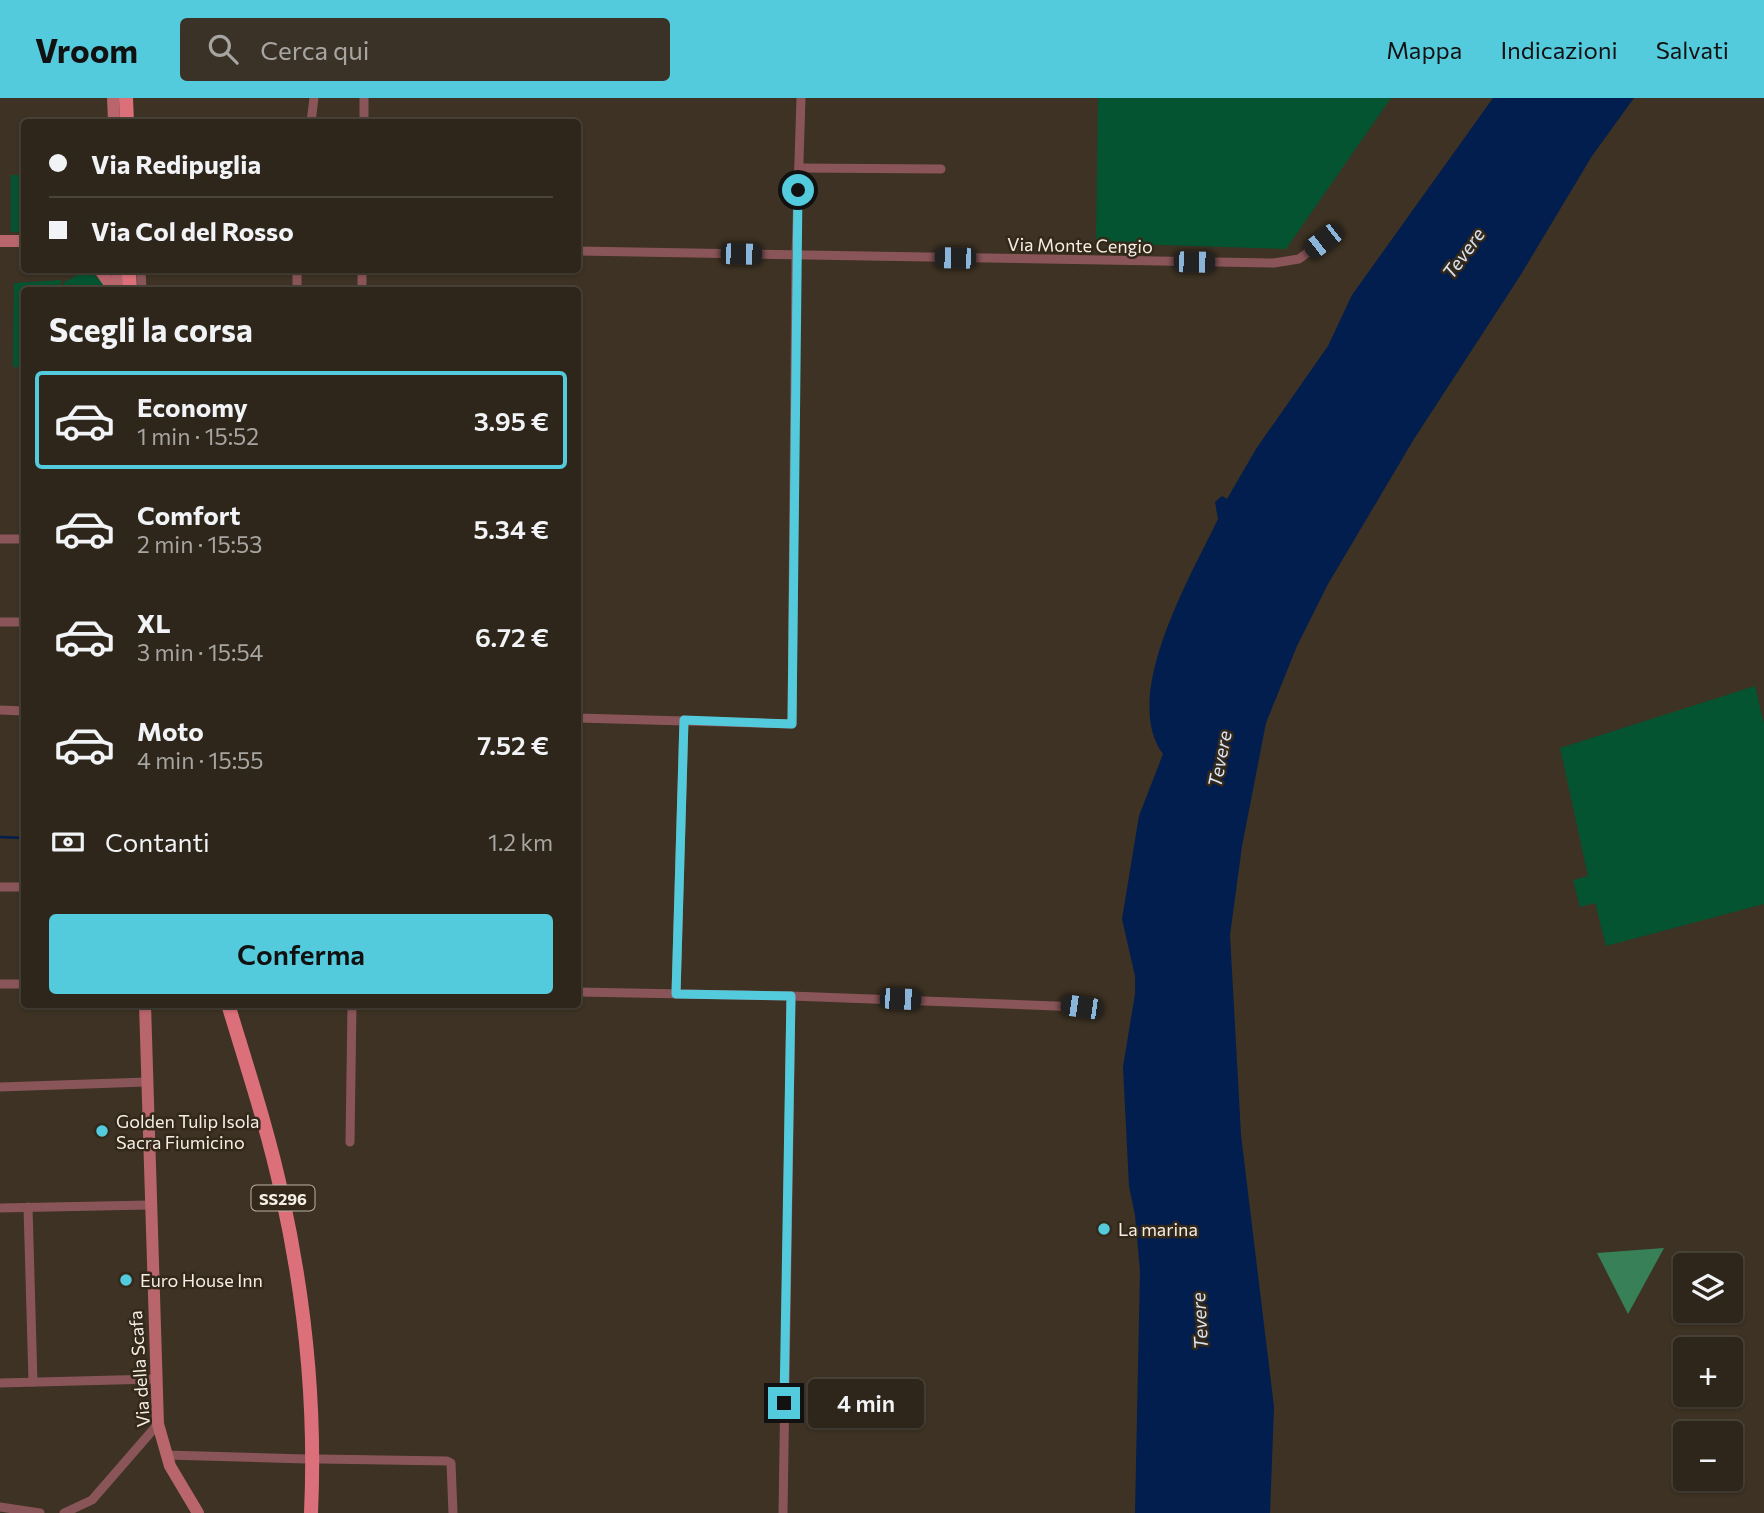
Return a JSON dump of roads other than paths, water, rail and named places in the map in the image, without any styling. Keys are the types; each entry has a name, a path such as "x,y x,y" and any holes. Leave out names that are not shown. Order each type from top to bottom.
{"main road":[{"path":"126,98 127,119"},
{"name":"SS296","path":"229,1008 282,1193 297,1268 311,1397 311,1513"}],"street":[{"path":"113,98 114,119"},
{"path":"311,119 314,98"},
{"path":"364,98 364,119"},
{"path":"581,718 792,724 796,255 801,98"},
{"path":"799,169 942,169"},
{"path":"0,241 21,241"},
{"name":"Via Monte Cengio","path":"581,251 1274,263 1299,259 1323,241"},
{"path":"102,273 114,287"},
{"path":"0,539 21,539"},
{"path":"0,622 21,622"},
{"path":"0,710 21,711"},
{"path":"676,994 684,720"},
{"path":"0,887 21,887"},
{"path":"0,984 21,984"},
{"path":"581,992 791,996 1081,1007"},
{"path":"783,1513 791,996"},
{"name":"Via della Scafa","path":"145,1008 149,1205 158,1424 166,1455 198,1513"},
{"path":"350,1142 352,1008"},
{"path":"0,1087 146,1082"},
{"path":"0,1208 149,1205"},
{"path":"28,1207 33,1382"},
{"path":"0,1383 155,1379"},
{"path":"64,1513 92,1500 158,1424"},
{"path":"166,1455 306,1459"},
{"path":"320,1459 447,1461 451,1463 453,1513"},
{"path":"0,1507 40,1513"}],"water":[{"name":"Tevere","path":"1493,98 1634,98 1592,156 1520,276 1414,439 1328,584 1297,646 1266,723 1242,846 1230,935 1241,1135 1274,1407 1270,1513 1135,1513 1140,1271 1135,1215 1129,1186 1123,1067 1135,994 1135,976 1122,919 1139,816 1163,754 1152,730 1150,701 1154,669 1177,603 1218,519 1215,502 1222,496 1227,499 1256,449 1328,346 1352,295"}],"waterway":[{"path":"0,837 21,838"}],"place":[{"name":"Golden Tulip Isola Sacra Fiumicino","path":"102,1131"},
{"name":"La marina","path":"1104,1229"},
{"name":"Euro House Inn","path":"126,1280"}]}
